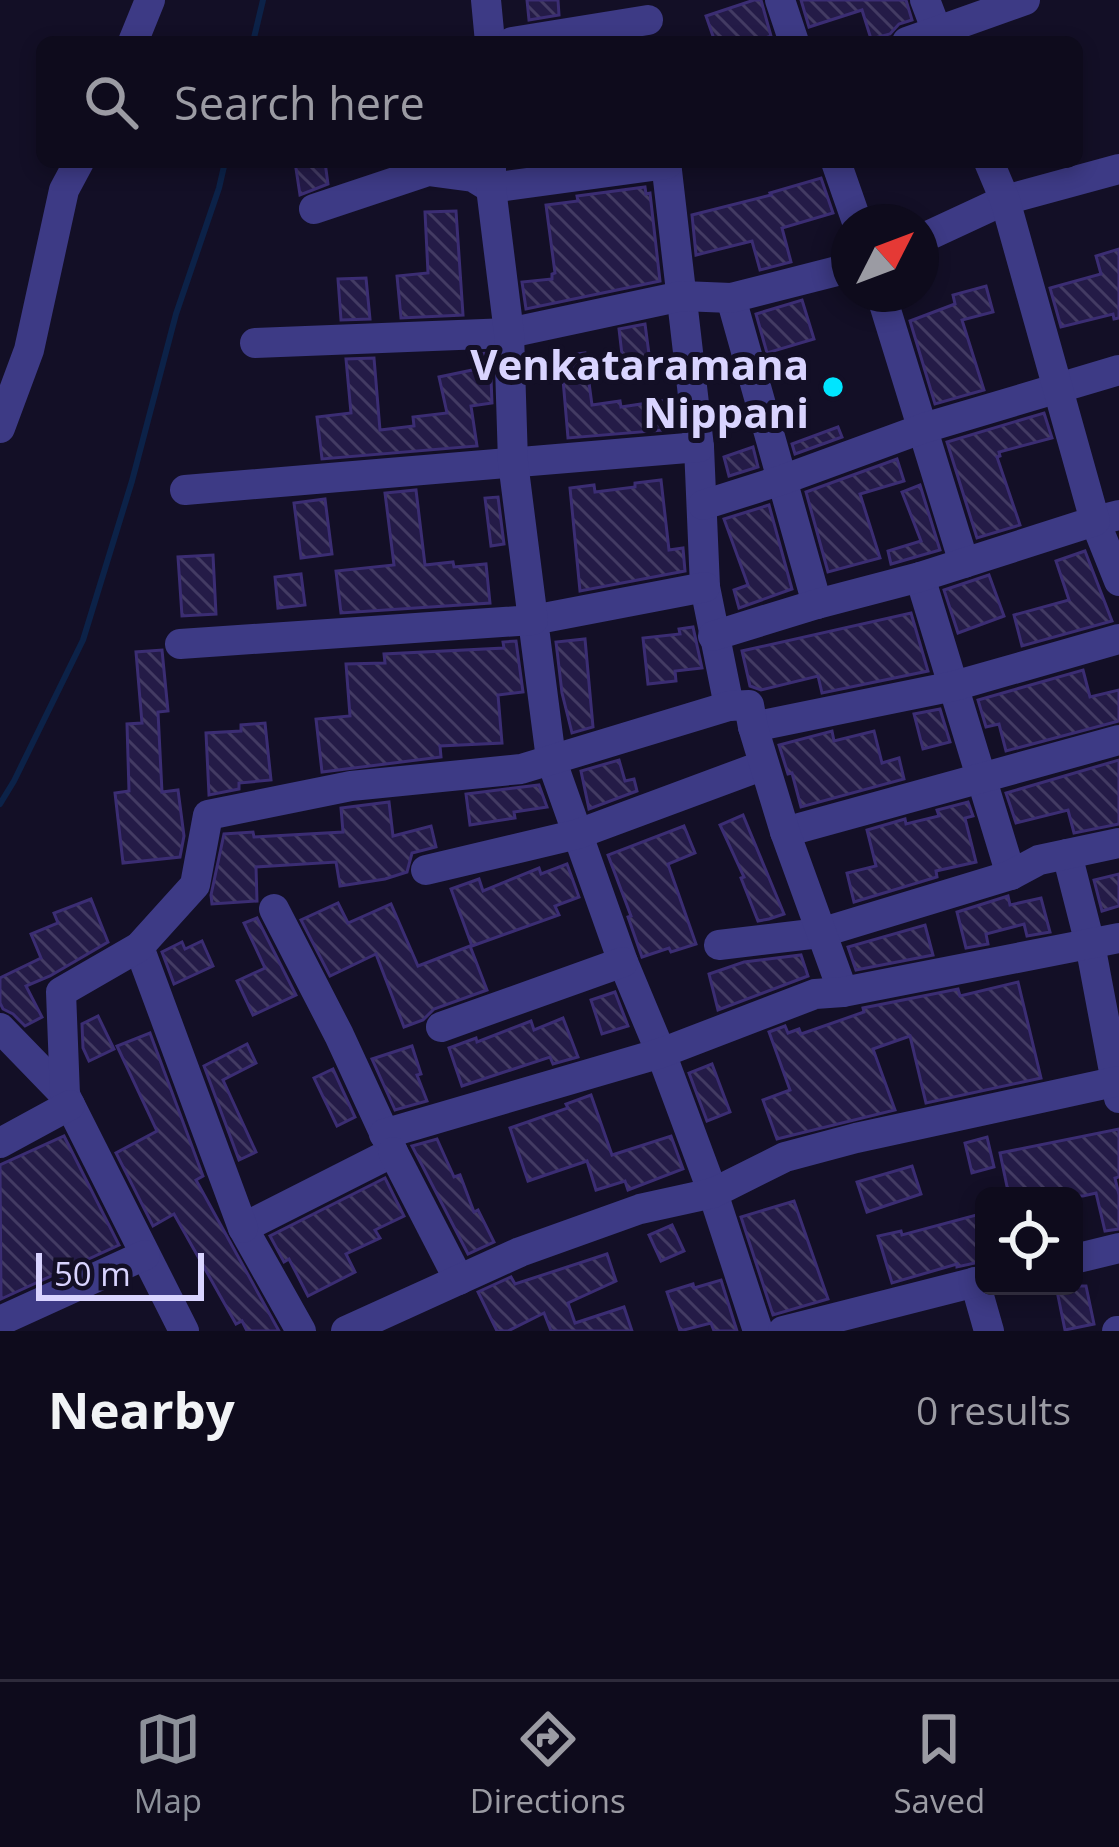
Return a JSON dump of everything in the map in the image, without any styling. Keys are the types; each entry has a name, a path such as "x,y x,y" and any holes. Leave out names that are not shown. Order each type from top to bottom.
{"street":[{"path":"135,36 150,0"},
{"path":"486,0 489,36"},
{"path":"780,0 792,36"},
{"path":"925,0 928,36"},
{"path":"935,36 1025,0"},
{"path":"549,36 649,20"},
{"path":"0,428 29,350 64,190 77,168"},
{"path":"314,209 428,171 472,177 594,168"},
{"path":"668,168 699,447 705,587 729,706"},
{"path":"838,168 851,204"},
{"path":"992,168 1005,200 1058,388 1107,518 1119,581"},
{"path":"939,231 1005,200 1119,169"},
{"path":"491,175 509,333 513,463 551,759 712,1193 758,1331"},
{"path":"255,343 509,333 682,296 731,298 831,273"},
{"path":"731,298 817,604"},
{"path":"887,312 964,563"},
{"path":"703,505 924,428 1119,370"},
{"path":"185,490 699,447"},
{"path":"713,636 1107,518"},
{"path":"920,577 1012,875"},
{"path":"180,644 533,620 705,587"},
{"path":"753,727 954,686 1119,639"},
{"path":"68,1100 62,990 139,947 195,885 210,814 351,786 521,769 729,706 749,705 784,832 843,992"},
{"path":"784,832 1119,740"},
{"path":"426,870 578,834 764,765"},
{"path":"719,944 820,933 1012,875 1040,860 1119,842"},
{"path":"346,1331 520,1252 640,1208 712,1193 785,1157 856,1138 1118,1087 1104,941 1067,854"},
{"path":"274,909 459,1280"},
{"path":"243,1228 389,1143 661,1053 815,994 1104,941"},
{"path":"139,947 243,1228 302,1331"},
{"path":"441,1027 623,962"},
{"path":"0,1028 68,1100 184,1331"},
{"path":"0,1144 68,1100"},
{"path":"1083,1256 1119,1248"},
{"path":"0,1321 145,1255"},
{"path":"782,1331 975,1282"},
{"path":"983,1295 989,1331"}],"building":[{"path":"527,0 558,0 559,15 529,20"},
{"path":"761,0 771,36 713,36 706,16"},
{"path":"801,0 906,0 912,20 882,36 870,36 862,10 809,27"},
{"path":"296,168 326,168 328,184 300,195"},
{"path":"821,178 831,207 831,214 782,228 791,262 760,270 752,241 696,255 692,215"},
{"path":"645,187 646,194 650,193 660,281 526,309 522,282 552,279 555,273 546,205"},
{"path":"456,211 463,315 401,318 397,276 428,273 425,212"},
{"path":"1119,249 1119,318 1114,319 1113,314 1061,327 1050,288 1101,274 1096,256"},
{"path":"366,278 370,319 341,320 338,279"},
{"path":"986,286 993,312 962,320 984,390 935,404 910,321 955,304 953,295"},
{"path":"802,300 814,339 767,353 756,314"},
{"path":"645,324 651,369 624,372 619,329"},
{"path":"490,353 492,403 471,406 477,446 322,459 317,417 351,413 346,359 374,358 380,430 414,426 413,417 447,413 439,377 477,369 475,354"},
{"path":"585,353 592,405 620,401 621,407 674,399 677,429 568,438 561,356"},
{"path":"1044,413 1052,438 999,452 997,457 1020,525 977,538 947,442"},
{"path":"838,427 842,437 795,454 792,444"},
{"path":"753,447 758,467 729,476 724,457"},
{"path":"897,459 904,481 860,494 880,558 828,572 806,492"},
{"path":"661,480 669,550 683,548 685,571 580,591 570,488 594,485 595,492"},
{"path":"920,485 940,550 891,564 888,551 921,541 902,492"},
{"path":"416,490 425,565 486,564 490,603 341,613 336,571 394,565 385,493"},
{"path":"498,497 504,544 491,546 485,498"},
{"path":"325,499 332,554 301,558 294,503"},
{"path":"769,505 792,589 739,608 734,590 748,585 724,519"},
{"path":"1085,551 1112,621 1022,646 1014,615 1069,600 1056,561"},
{"path":"213,555 216,614 182,616 178,557"},
{"path":"301,574 305,605 278,608 275,577"},
{"path":"989,575 1004,616 958,633 944,590"},
{"path":"911,613 928,671 822,693 818,676 761,690 750,686 742,651"},
{"path":"693,627 702,668 675,671 676,681 648,684 643,638 680,634 679,629"},
{"path":"585,639 593,727 572,733 556,642"},
{"path":"516,641 523,692 498,695 502,743 440,746 441,757 322,772 316,719 350,716 346,664 385,663 384,654 504,648 503,642"},
{"path":"162,650 168,711 158,712 162,792 178,790 184,836 180,857 123,863 115,793 129,791 127,724 142,723 136,652"},
{"path":"1083,670 1090,697 1119,690 1119,721 1006,751 999,724 986,727 978,700"},
{"path":"940,709 950,742 923,749 914,714"},
{"path":"265,723 271,780 239,783 239,789 209,795 206,733 241,731 241,725"},
{"path":"832,731 834,741 874,731 882,763 899,758 904,779 801,807 779,745"},
{"path":"619,760 625,781 634,779 637,791 589,809 581,771"},
{"path":"1119,760 1119,824 1074,833 1068,810 1016,823 1006,793"},
{"path":"539,785 547,807 470,825 466,794"},
{"path":"389,802 393,836 431,826 436,847 412,853 407,872 340,886 336,862 256,867 257,901 212,904 224,834 343,832 341,808"},
{"path":"968,802 973,816 965,818 976,862 936,871 937,877 854,902 847,873 876,866 867,830 939,816 937,810"},
{"path":"743,815 784,914 769,919 758,921 720,825"},
{"path":"684,826 695,853 668,864 696,944 642,957 608,855"},
{"path":"567,864 579,897 555,906 559,915 472,946 451,889 479,879 483,891 539,868 541,874"},
{"path":"1119,874 1119,906 1102,911 1094,880"},
{"path":"1008,896 1010,905 1041,898 1050,932 1027,936 1024,924 986,934 988,944 966,948 957,912"},
{"path":"91,899 108,942 26,986 42,1017 25,1026 3,1009 0,978 41,958 31,934 58,923 54,913"},
{"path":"338,903 348,923 391,904 418,966 470,946 487,990 434,1009 423,1020 404,1027 376,954 330,976 301,920"},
{"path":"257,918 296,995 253,1015 237,981 265,968 244,923"},
{"path":"925,925 933,955 856,970 848,947"},
{"path":"202,941 213,966 174,984 162,952 182,942 185,949"},
{"path":"801,955 808,976 718,1010 709,974 744,962"},
{"path":"1018,982 1041,1078 926,1103 910,1036 873,1049 895,1110 777,1139 763,1100 790,1090 769,1032 785,1026 788,1033 799,1029 801,1034 864,1012 863,1008 958,989 960,996"},
{"path":"615,992 628,1026 602,1034 591,1000"},
{"path":"98,1016 114,1049 89,1061 82,1024"},
{"path":"563,1018 578,1057 553,1064 550,1057 462,1086 449,1048 531,1021 534,1030"},
{"path":"150,1033 203,1176 196,1180 279,1331 247,1331 242,1321 236,1324 174,1214 153,1226 116,1153 157,1131 117,1046"},
{"path":"247,1044 256,1063 223,1080 256,1152 239,1160 204,1066"},
{"path":"412,1046 427,1101 395,1110 372,1059"},
{"path":"712,1064 730,1112 707,1121 689,1073"},
{"path":"333,1069 355,1117 337,1126 314,1078"},
{"path":"591,1095 612,1155 671,1136 683,1169 628,1190 625,1181 596,1190 587,1161 528,1181 510,1128"},
{"path":"1119,1129 1119,1177 1115,1178 1119,1229 1105,1231 1096,1193 1083,1196 1083,1187 1007,1187 1000,1153"},
{"path":"64,1136 119,1245 1,1299 0,1165"},
{"path":"987,1137 994,1167 972,1173 965,1143"},
{"path":"437,1139 494,1242 468,1254 412,1146"},
{"path":"912,1166 921,1194 867,1212 857,1182"},
{"path":"385,1178 404,1216 375,1230 380,1238 346,1254 355,1272 308,1296 289,1259 284,1262 270,1236"},
{"path":"794,1201 828,1299 773,1315 741,1217"},
{"path":"975,1215 975,1263 892,1283 878,1236 901,1231 902,1235"},
{"path":"672,1225 684,1251 661,1261 649,1235"},
{"path":"607,1254 616,1281 568,1303 575,1323 624,1307 632,1331 551,1331 544,1313 508,1331 497,1331 478,1292 511,1277 515,1284"},
{"path":"721,1280 737,1331 714,1331 711,1323 680,1331 667,1292"},
{"path":"1086,1286 1094,1324 1065,1330 1058,1295 1083,1295"}],"waterway":[{"path":"254,36 263,0"},
{"path":"0,804 83,640 176,314 224,168"}],"place":[{"name":"Venkataramana Nippani","path":"833,387"}]}
